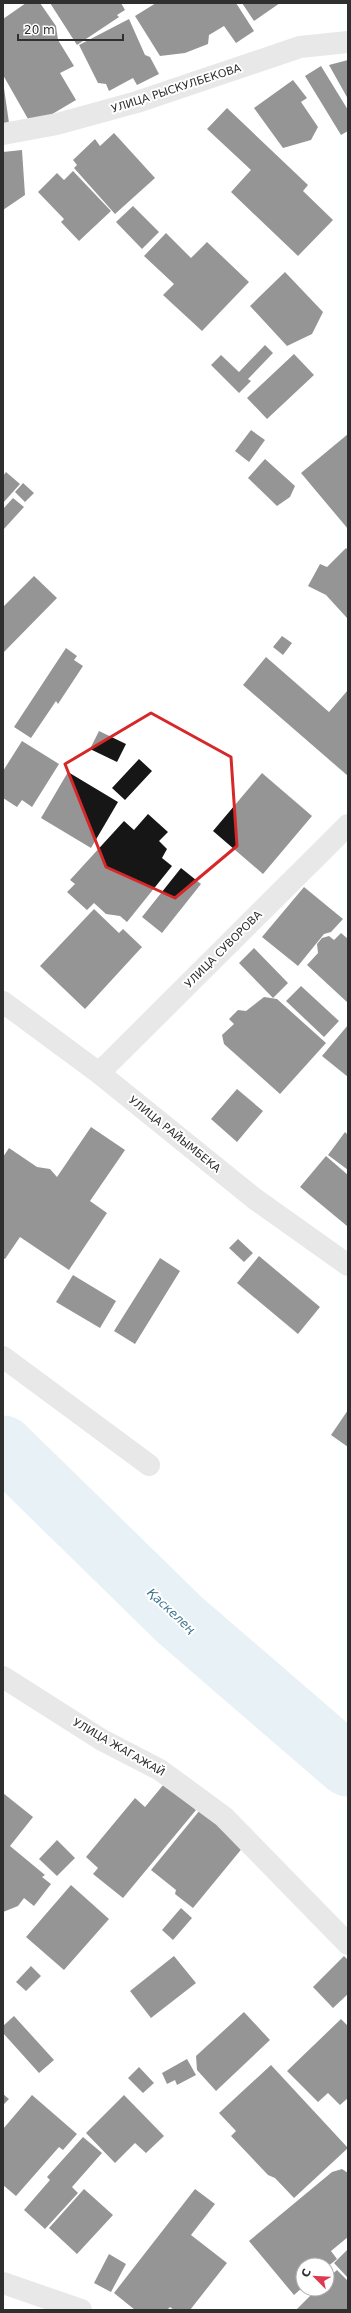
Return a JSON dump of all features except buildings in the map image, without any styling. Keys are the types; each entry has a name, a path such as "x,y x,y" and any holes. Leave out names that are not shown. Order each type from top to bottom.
{"street":[{"name":"УЛИЦА РЫСКУЛБЕКОВА","path":"3,134 57,124 137,102 300,47 348,42"},
{"name":"УЛИЦА СУВОРОВА","path":"99,1073 348,825"},
{"name":"УЛИЦА РАЙЫМБЕКА","path":"3,1002 99,1073 255,1199 348,1266"},
{"path":"3,1357 149,1465"},
{"name":"УЛИЦА ЖАГАЖАЙ","path":"3,1677 102,1740 160,1770 224,1817 348,1944"},
{"path":"3,2283 81,2310"}],"highlighted area":[{"path":"151,713 231,757 237,846 175,898 106,867 65,764"}],"waterway":[{"name":"Қаскелең","path":"3,1447 180,1620 348,1765"}]}
